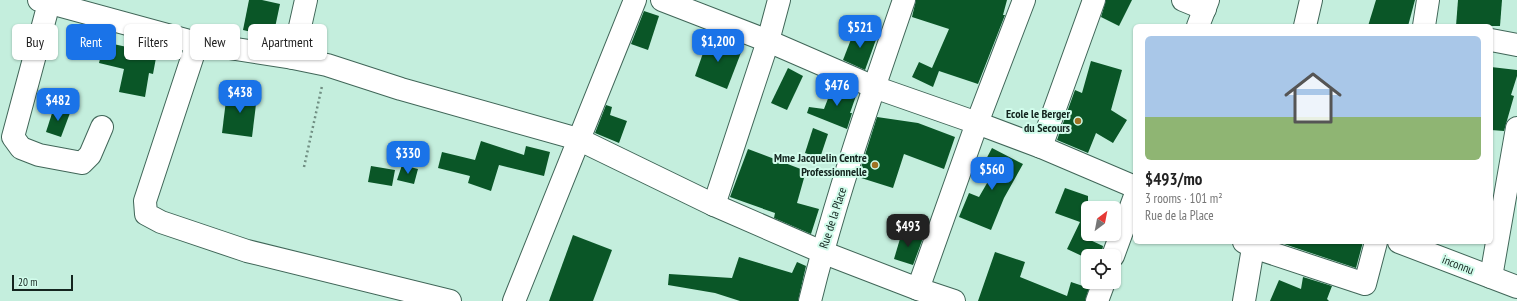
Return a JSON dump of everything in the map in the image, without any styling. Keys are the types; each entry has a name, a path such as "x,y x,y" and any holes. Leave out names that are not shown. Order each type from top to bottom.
{"street":[{"path":"301,24 306,0"},
{"path":"514,301 635,0"},
{"path":"662,0 768,41 874,87 1040,147 1133,186"},
{"path":"714,205 768,41 779,0"},
{"name":"Rue de la Place","path":"810,301 822,252 874,87 904,0"},
{"path":"918,289 976,123 1024,0"},
{"path":"1040,147 1094,0"},
{"path":"1183,0 1204,12"},
{"path":"1305,24 1311,0"},
{"path":"1424,24 1428,0"},
{"path":"102,127 90,155 82,163 39,155 21,148 13,137 44,2 190,41"},
{"path":"1493,40 1517,45"},
{"path":"191,60 145,201 146,214 161,222 247,251 450,301"},
{"path":"302,60 327,66 401,89 578,139 714,205 822,252 950,300"},
{"path":"1491,277 1517,128"},
{"path":"1116,249 1133,201"},
{"path":"1244,301 1251,244 1363,293 1375,244"},
{"name":"inconnu","path":"1404,244 1517,287"},
{"path":"1097,301 1101,289"}],"path":[{"path":"304,167 327,66"}],"building":[{"path":"249,0 262,0 280,4 276,24 248,24 248,31 243,30"},
{"path":"916,0 1007,0 1003,15 1005,15 978,84 939,71 933,87 912,77 919,62 932,68 949,29 912,17"},
{"path":"1106,0 1132,0 1119,26 1101,17"},
{"path":"1376,0 1415,0 1409,24 1369,24"},
{"path":"1458,0 1502,0 1500,26 1493,26 1493,24 1456,24"},
{"path":"644,11 659,16 648,50 631,44"},
{"path":"855,29 877,37 865,70 843,60"},
{"path":"709,36 742,50 727,89 695,76"},
{"path":"116,45 124,46 124,60 156,60 153,74 149,73 145,97 119,92 124,69 99,63 100,60 116,60"},
{"path":"1091,61 1122,70 1111,110 1127,120 1113,143 1096,133 1088,153 1057,140 1075,90 1082,93"},
{"path":"1493,67 1517,70 1517,76 1511,95 1514,96 1504,131 1493,130"},
{"path":"788,68 803,76 787,110 771,103"},
{"path":"834,83 857,93 850,113 852,113 847,129 807,113 809,107 824,109"},
{"path":"227,92 257,96 252,137 222,133"},
{"path":"606,105 612,107 610,115 627,121 619,143 595,133"},
{"path":"54,107 70,113 61,137 46,132"},
{"path":"877,117 918,123 955,137 944,169 904,154 893,188 858,177"},
{"path":"813,128 828,134 820,158 805,153"},
{"path":"481,141 524,155 526,146 550,152 544,176 499,165 491,191 468,183 470,176 438,168 442,152 475,160"},
{"path":"992,148 1023,164 1004,198 991,230 959,217 969,193 979,197 994,171 983,165"},
{"path":"748,149 806,171 797,203 819,209 811,234 774,218 775,213 730,197"},
{"path":"402,165 418,169 414,184 397,180"},
{"path":"371,166 395,170 392,186 368,182"},
{"path":"1065,188 1088,196 1088,201 1081,201 1081,241 1092,241 1103,246 1102,249 1081,249 1081,256 1067,249 1080,222 1055,213"},
{"path":"902,232 923,238 913,265 894,259"},
{"path":"573,235 612,250 593,301 549,301"},
{"path":"1284,244 1362,244 1356,268"},
{"path":"995,252 1025,262 1020,277 1067,296 1071,282 1081,285 1081,289 1089,289 1085,301 978,301"},
{"path":"739,257 792,273 797,262 806,266 798,301 740,301 715,293 668,285 669,274 732,278"},
{"path":"1303,277 1332,286 1327,299 1329,301 1270,301 1279,280 1301,289"}],"place":[{"name":"Ecole le Berger du Secours","path":"1078,121"},
{"name":"Mme Jacquelin Centre Professionnelle","path":"875,165"}]}
